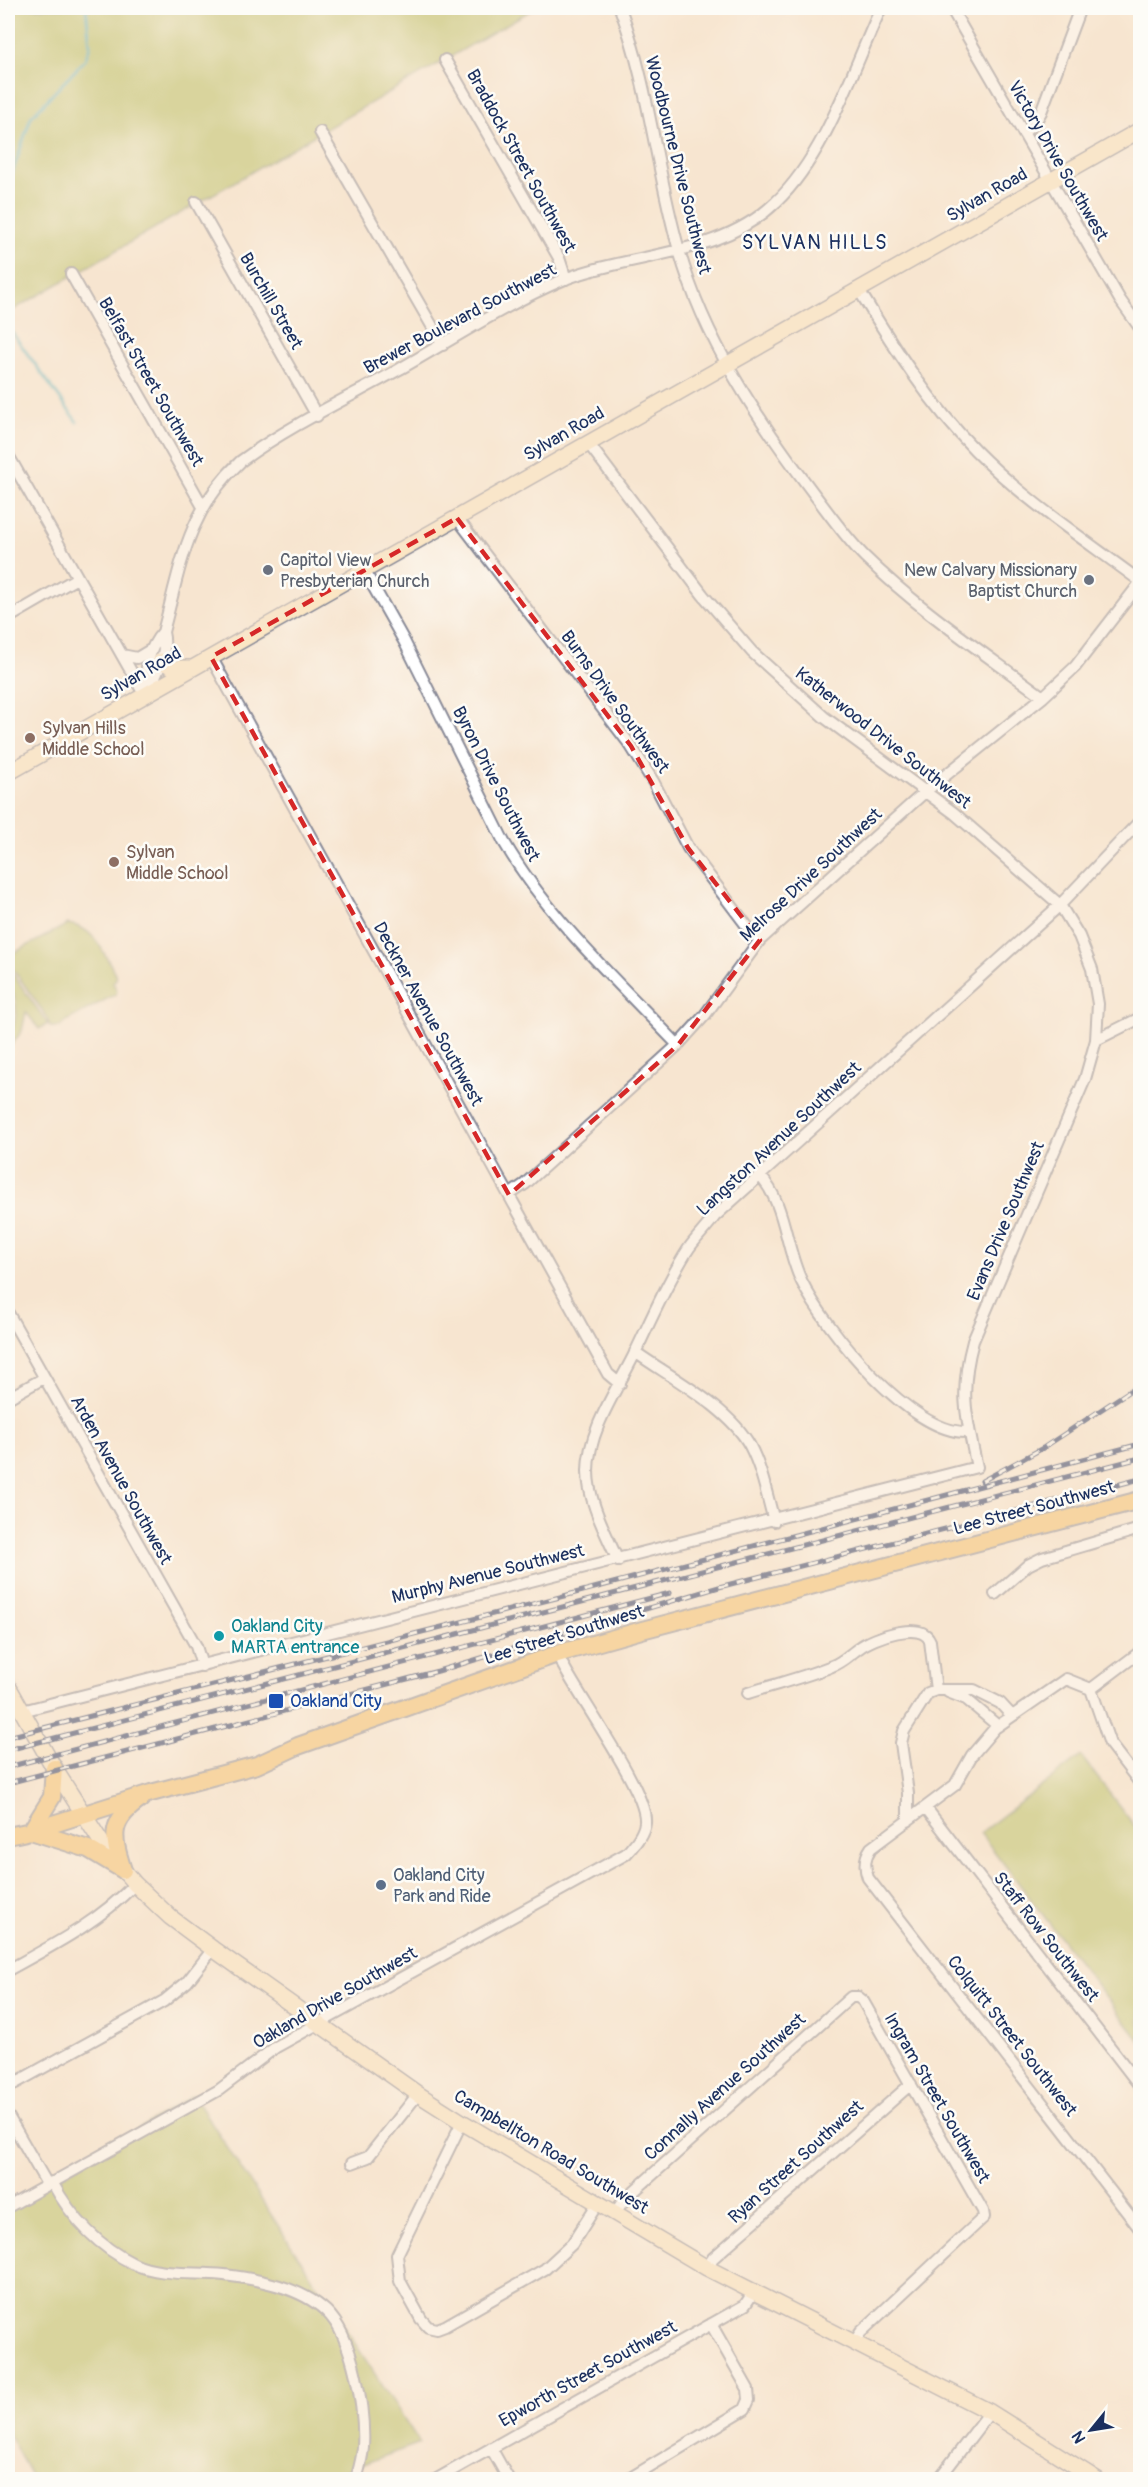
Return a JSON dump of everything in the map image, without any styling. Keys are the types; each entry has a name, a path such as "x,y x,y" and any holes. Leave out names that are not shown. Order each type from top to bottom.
{"main road":[{"name":"Sylvan Road","path":"8,773 1140,130"},
{"path":"157,655 173,668 192,668"},
{"name":"Lee Street Southwest","path":"8,1836 31,1831 151,1793 257,1765 298,1746 557,1654 1140,1500"},
{"name":"Campbellton Road Southwest","path":"8,1686 15,1713 123,1870 170,1917 213,1949 317,2024 462,2122 753,2294 990,2412 1098,2480"},
{"path":"54,1768 52,1797 31,1831 88,1849 123,1870"},
{"path":"123,1870 115,1846 114,1834 117,1823 133,1805 151,1793"}],"street":[{"name":"Woodbourne Drive Southwest","path":"621,8 638,70 679,250 699,309 728,364 777,445 864,556 903,592 1043,697"},
{"name":"Brewer Boulevard Southwest","path":"145,695 156,678 157,655 165,641 163,632 188,538 202,505 221,479 241,461 530,296 566,279 715,240 747,224 775,203 799,177 819,144 881,8"},
{"name":"Victory Drive Southwest","path":"951,8 1120,300 1140,328"},
{"path":"1023,134 1034,124 1041,112 1080,8"},
{"name":"Braddock Street Southwest","path":"445,60 559,258 566,279"},
{"path":"320,132 443,345"},
{"name":"Burchill Street","path":"196,202 317,416"},
{"name":"Belfast Street Southwest","path":"71,274 202,505"},
{"path":"859,290 912,373 975,451 1022,493 1140,582"},
{"name":"Katherwood Drive Southwest","path":"588,443 703,595 752,652 824,717 926,791 1060,905 1079,936 1092,969 1098,1004 1096,1040"},
{"path":"9,460 145,695"},
{"name":"Burns Drive Southwest","path":"457,518 631,746 654,783 688,848 760,940"},
{"name":"Byron Drive Southwest","path":"364,570 404,641 504,842 523,873 551,909 678,1045"},
{"path":"8,618 77,578"},
{"name":"Melrose Drive Southwest","path":"509,1195 525,1184 678,1045 705,1015 760,940 926,791 1043,697 1075,667 1140,582"},
{"path":"122,656 137,658 157,655"},
{"name":"Deckner Avenue Southwest","path":"211,657 608,1374 620,1384"},
{"name":"Langston Avenue Southwest","path":"618,1561 593,1501 588,1470 594,1438 674,1272 691,1245 715,1216 1060,905 1140,821"},
{"path":"1096,1040 1140,1018"},
{"name":"Evans Drive Southwest","path":"977,1467 969,1432 963,1387 973,1341 1085,1079 1096,1040"},
{"path":"760,1176 771,1191 801,1281 845,1347 875,1380 910,1407 949,1430 969,1432"},
{"name":"Arden Avenue Southwest","path":"8,1313 196,1646 202,1666"},
{"path":"635,1352 722,1413 740,1430 757,1460 774,1521"},
{"path":"8,1398 44,1378"},
{"name":"Murphy Avenue Southwest","path":"15,1713 618,1561 977,1467"},
{"path":"995,1594 1028,1565 1042,1558 1140,1529"},
{"path":"748,1693 833,1666 874,1641 907,1631 921,1630 927,1634 930,1641 936,1690"},
{"path":"1091,1689 1140,1652"},
{"name":"Oakland Drive Southwest","path":"8,2206 219,2090 276,2047 626,1854 642,1831 645,1822 639,1792 568,1679 557,1654"},
{"path":"908,1821 955,1785 981,1742 998,1726 1066,1679 1091,1689 1110,1744 1140,1783"},
{"path":"908,1821 908,1793 901,1743 904,1731 928,1693 936,1690 965,1689 982,1693 1000,1703 1012,1716"},
{"path":"936,1690 966,1699 998,1726"},
{"name":"Staff Row Southwest","path":"926,1808 1140,2086"},
{"name":"Colquitt Street Southwest","path":"908,1821 871,1848 866,1860 868,1878 1140,2229"},
{"path":"8,1970 88,1926 104,1915 135,1884"},
{"path":"8,2087 164,2001 188,1982 213,1949"},
{"name":"Connally Avenue Southwest","path":"615,2213 622,2201 850,1997 858,1997 863,2001"},
{"name":"Ingram Street Southwest","path":"853,2344 861,2332 981,2222 983,2211 863,2001"},
{"name":"Ryan Street Southwest","path":"707,2268 713,2258 911,2084"},
{"path":"352,2163 368,2157 418,2094"},
{"path":"8,2116 49,2183 81,2227 135,2265 168,2271 226,2275 287,2288 306,2296 336,2321 344,2339 359,2396 363,2449 356,2480"},
{"path":"462,2122 397,2255 400,2281 421,2319 428,2326 437,2329 446,2326 545,2269 572,2244 598,2203"},
{"name":"Epworth Street Southwest","path":"435,2480 745,2305 753,2294"},
{"path":"627,2480 745,2409 749,2400 748,2390 711,2324"},
{"path":"939,2480 990,2412"},
{"path":"491,2448 509,2480"}],"highlighted area":[{"path":"457,518 631,746 688,848 760,940 678,1045 509,1195 211,657"}],"green space":[{"path":"8,8 535,8 8,313"},
{"path":"68,924 86,930 98,943 117,977 113,983 117,990 116,994 66,1021 60,1027 50,1027 47,1017 8,962 8,956"},
{"path":"8,967 48,1024 39,1029 26,1012 22,1031 8,1050 16,1009"},
{"path":"1081,1756 1140,1833 1140,2041 980,1833"},
{"path":"193,2095 420,2443 322,2479 33,2479 8,2434 8,2209"}],"waterway":[{"path":"8,186 31,117 85,60 90,46 86,8"},
{"path":"8,327 77,422"}],"railway":[{"path":"982,1481 1043,1448 1140,1384"},
{"path":"8,1737 560,1597 1140,1444"},
{"path":"8,1750 1140,1458"},
{"path":"8,1783 438,1671 719,1587 1140,1479"},
{"path":"8,1767 670,1593"}],"place":[{"name":"Capitol View Presbyterian Church","path":"268,570"},
{"name":"New Calvary Missionary Baptist Church","path":"1089,580"},
{"name":"Sylvan Hills Middle School","path":"30,738"},
{"name":"Sylvan Middle School","path":"114,862"},
{"name":"Oakland City MARTA entrance","path":"219,1636"},
{"name":"Oakland City","path":"276,1701"},
{"name":"Oakland City Park and Ride","path":"381,1885"}],"district":[{"name":"SYLVAN HILLS","path":"815,242"}]}
